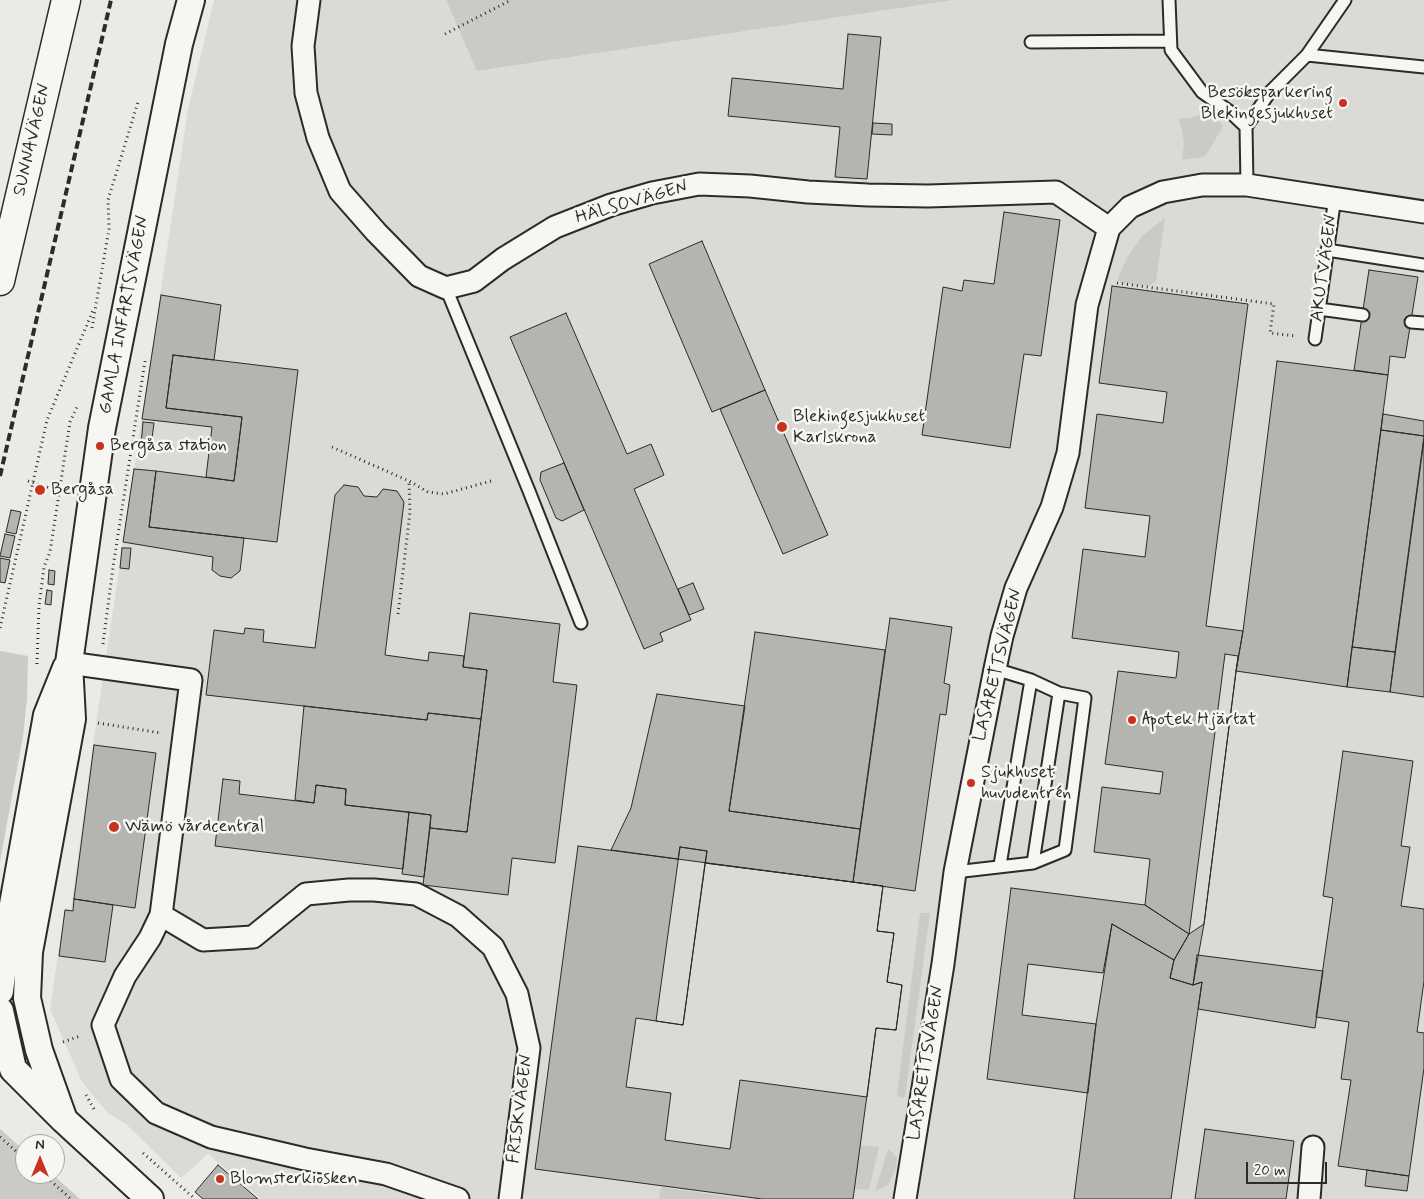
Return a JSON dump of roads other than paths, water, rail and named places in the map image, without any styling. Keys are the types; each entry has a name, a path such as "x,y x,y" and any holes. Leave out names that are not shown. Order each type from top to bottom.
{"main road":[{"name":"SUNNAVÄGEN","path":"0,281 66,0"}],"street":[{"name":"GAMLA INFARTSVÄGEN","path":"64,1120 39,1050 27,998 29,952 72,718 68,663 102,428 179,44 191,0"},
{"path":"309,0 303,46 306,93 318,138 340,191 376,232 419,276 446,288"},
{"name":"HÄLSOVÄGEN","path":"446,288 474,281 503,258 555,227 652,193 699,184 876,195 928,196 1056,192 1109,228"},
{"name":"AKUTVÄGEN","path":"1109,228 1130,207 1163,192 1202,185 1246,185 1424,212"},
{"name":"LASARETTSVÄGEN","path":"905,1199 943,964 955,872 995,669 1002,636 1016,588 1052,508 1068,454 1087,305 1109,228"},
{"name":"GAMLA INFARTSVÄGEN","path":"0,991 4,948 47,715 68,663"},
{"path":"68,663 191,680 161,915 150,938 124,976 103,1025 121,1079 156,1113 211,1137 304,1159 386,1174 458,1199"},
{"name":"FRISKVÄGEN","path":"161,915 203,940 252,937 306,894 374,890 416,894 458,916 493,947 517,994 529,1048 510,1199"},
{"path":"0,1006 27,998"},
{"path":"0,1012 13,1069 64,1120 150,1199"},
{"path":"1308,1199 1313,1147"}],"lane":[{"path":"1169,0 1170,50 1202,92 1229,111 1246,127"},
{"path":"1246,185 1246,127 1270,92 1306,55 1344,0"},
{"path":"1031,42 1170,41"},
{"path":"1306,55 1424,67"},
{"name":"AKUTVÄGEN","path":"1315,339 1335,197"},
{"path":"1327,250 1424,265"},
{"path":"446,288 581,623"},
{"path":"1319,308 1363,315"},
{"path":"1411,322 1424,323"},
{"path":"955,872 1000,865 1033,863 1065,850 1085,698 1059,693 1031,680 995,669"},
{"path":"1000,865 1031,680"},
{"path":"1033,863 1059,693"}],"railway":[{"path":"0,476 111,0"}],"place":[{"name":"Besöksparkering Blekingesjukhuset","path":"1343,103"},
{"name":"Blekingesjukhuset Karlskrona","path":"782,427"},
{"name":"Bergåsa station","path":"100,446"},
{"name":"Bergåsa","path":"40,490"},
{"name":"Apotek Hjärtat","path":"1132,720"},
{"name":"Sjukhuset huvudentrén","path":"971,783"},
{"name":"Wämö vårdcentral","path":"114,827"},
{"name":"Blomsterkiosken","path":"220,1179"}]}
